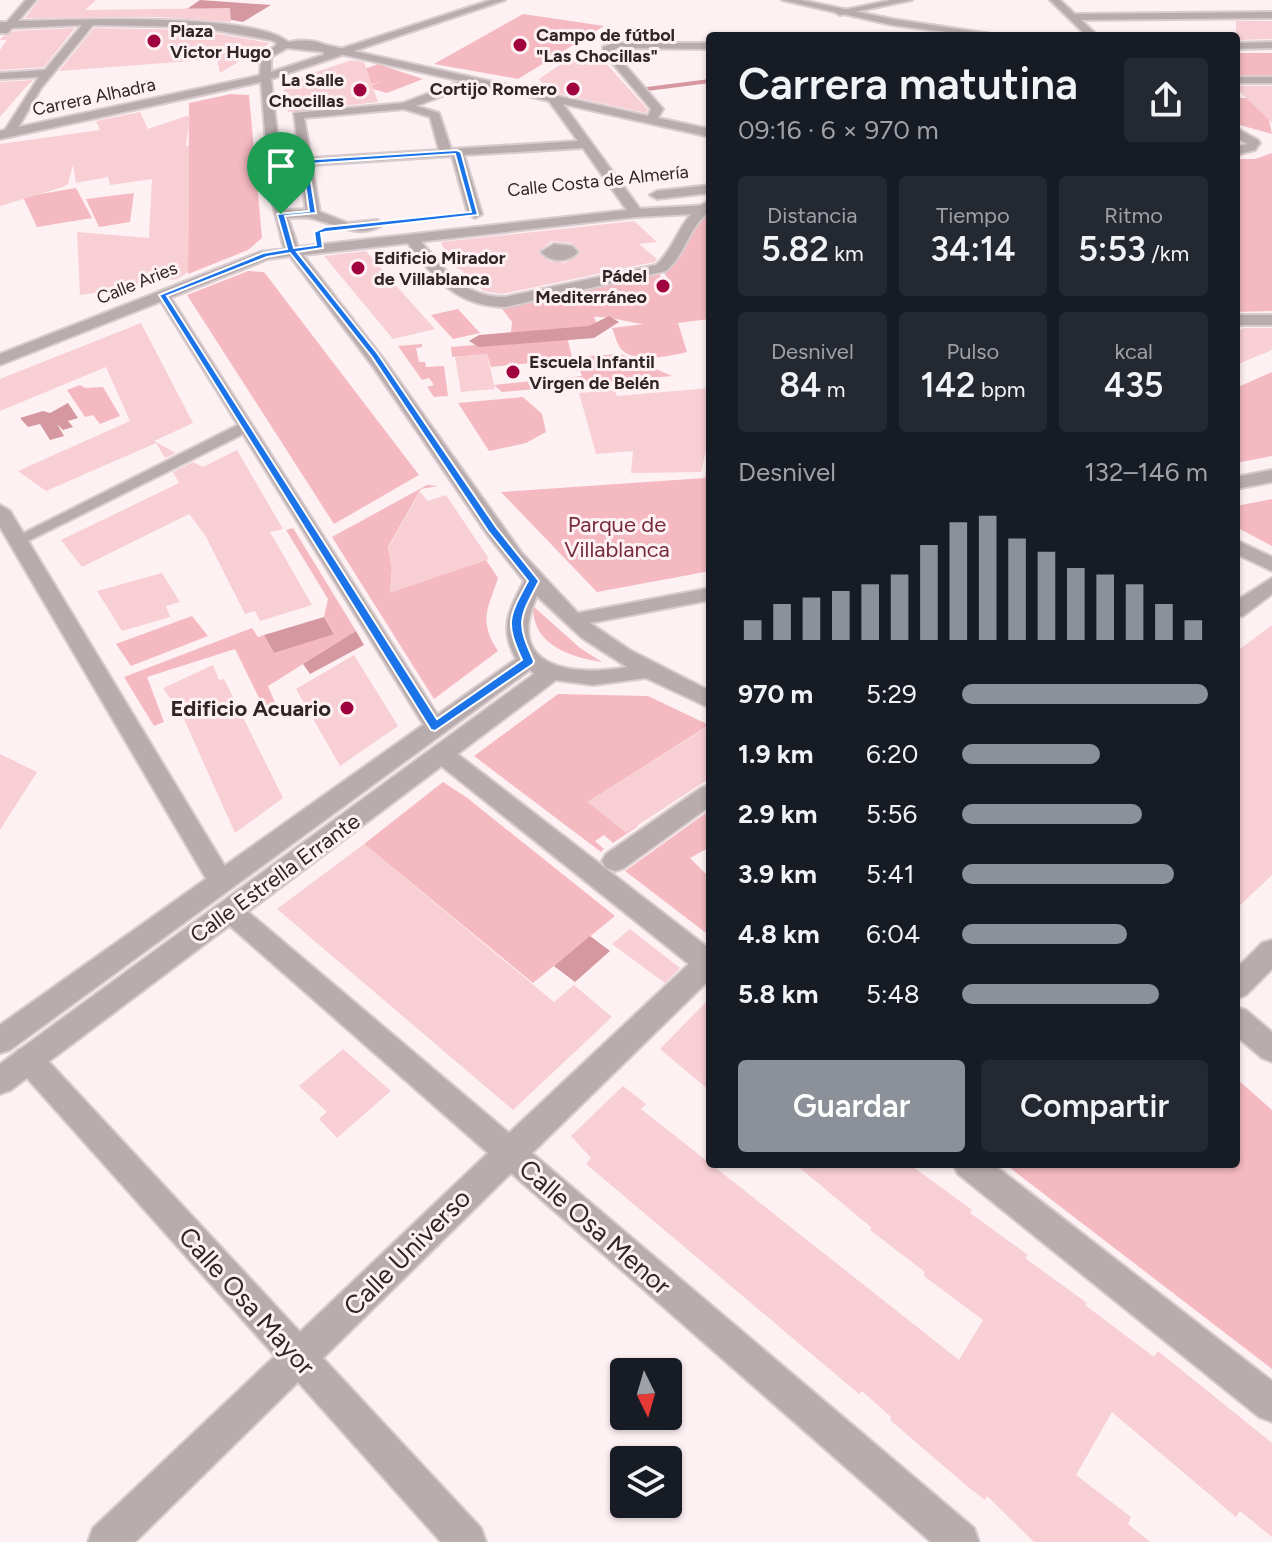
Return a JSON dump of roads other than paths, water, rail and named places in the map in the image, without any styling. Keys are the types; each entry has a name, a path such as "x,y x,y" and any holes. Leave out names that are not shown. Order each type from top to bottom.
{"street":[{"path":"0,36 5,24 31,0"},
{"name":"Carrera Alhadra","path":"5,134 264,78 500,0"},
{"path":"787,0 840,12 973,32"},
{"path":"840,12 907,0"},
{"path":"1055,0 1089,32"},
{"path":"1171,8 1181,16"},
{"path":"21,11 37,11"},
{"path":"1073,17 1272,15"},
{"path":"5,24 90,22 210,26 274,37 283,42 279,48"},
{"path":"5,134 43,78 90,22"},
{"name":"Carrera Alhadra","path":"247,64 279,48 368,43"},
{"path":"1240,46 1272,45"},
{"path":"312,46 348,51 706,132"},
{"path":"312,46 329,50 328,57"},
{"path":"652,119 657,109 607,49 614,46 706,46"},
{"path":"294,68 266,55 264,78 281,214 293,240 492,529 534,581 574,620 611,649 706,698"},
{"name":"Carrera Alhadra","path":"196,95 235,72"},
{"path":"0,76 43,78"},
{"path":"0,86 43,78"},
{"path":"313,213 298,115 405,106 474,80"},
{"path":"1240,80 1272,80"},
{"name":"Carrera Alhadra","path":"196,95 241,89 267,93"},
{"path":"552,97 636,213"},
{"path":"405,106 435,115 452,152"},
{"path":"305,162 585,144"},
{"name":"Calle Costa de Almería","path":"452,152 468,215 490,212"},
{"name":"Calle Costa de Almería","path":"603,200 706,189"},
{"name":"Calle Costa de Almería","path":"293,240 321,246 706,207"},
{"path":"410,237 464,296 482,302 505,302 661,268 670,262 696,212 706,208"},
{"path":"281,214 313,213 346,227"},
{"path":"321,246 317,232 391,222"},
{"name":"Calle Costa de Almería","path":"544,223 557,247"},
{"name":"Calle Aries","path":"0,360 293,240"},
{"path":"163,295 435,727"},
{"path":"1240,320 1272,320"},
{"path":"9,544 247,426"},
{"path":"1240,482 1272,476"},
{"path":"0,511 9,544 220,880"},
{"path":"1240,548 1272,565"},
{"path":"534,581 518,610 515,632 539,668 582,679 621,678 649,670"},
{"path":"1240,608 1272,584"},
{"path":"574,620 706,595"},
{"name":"Calle Estrella Errante","path":"0,1081 14,1050 220,880 435,727 539,668"},
{"name":"Calle Estrella Errante","path":"14,1050 231,912 443,755 539,668"},
{"path":"443,755 706,962"},
{"path":"615,861 706,797"},
{"name":"Calle Osa Menor","path":"231,912 960,1542"},
{"path":"1240,983 1272,951"},
{"name":"Calle Universo","path":"107,1542 508,1153 706,967"},
{"path":"1240,1022 1272,1049"},
{"name":"Calle Osa Mayor","path":"14,1050 467,1542"},
{"path":"974,1168 1272,1404"}],"waterway":[{"path":"647,89 706,82"},
{"path":"479,341 594,332 609,322"}],"place":[{"name":"Plaza Victor Hugo","path":"154,41"},
{"name":"Campo de fútbol \"Las Chocillas\"","path":"520,45"},
{"name":"Cortijo Romero","path":"573,89"},
{"name":"La Salle Chocillas","path":"360,90"},
{"name":"Edificio Mirador de Villablanca","path":"358,268"},
{"name":"Pádel Mediterráneo","path":"663,286"},
{"name":"Escuela Infantil Virgen de Belén","path":"513,372"},
{"name":"Edificio Acuario","path":"347,708"}],"park label":[{"name":"Parque de Villablanca","path":"617,536"}]}
